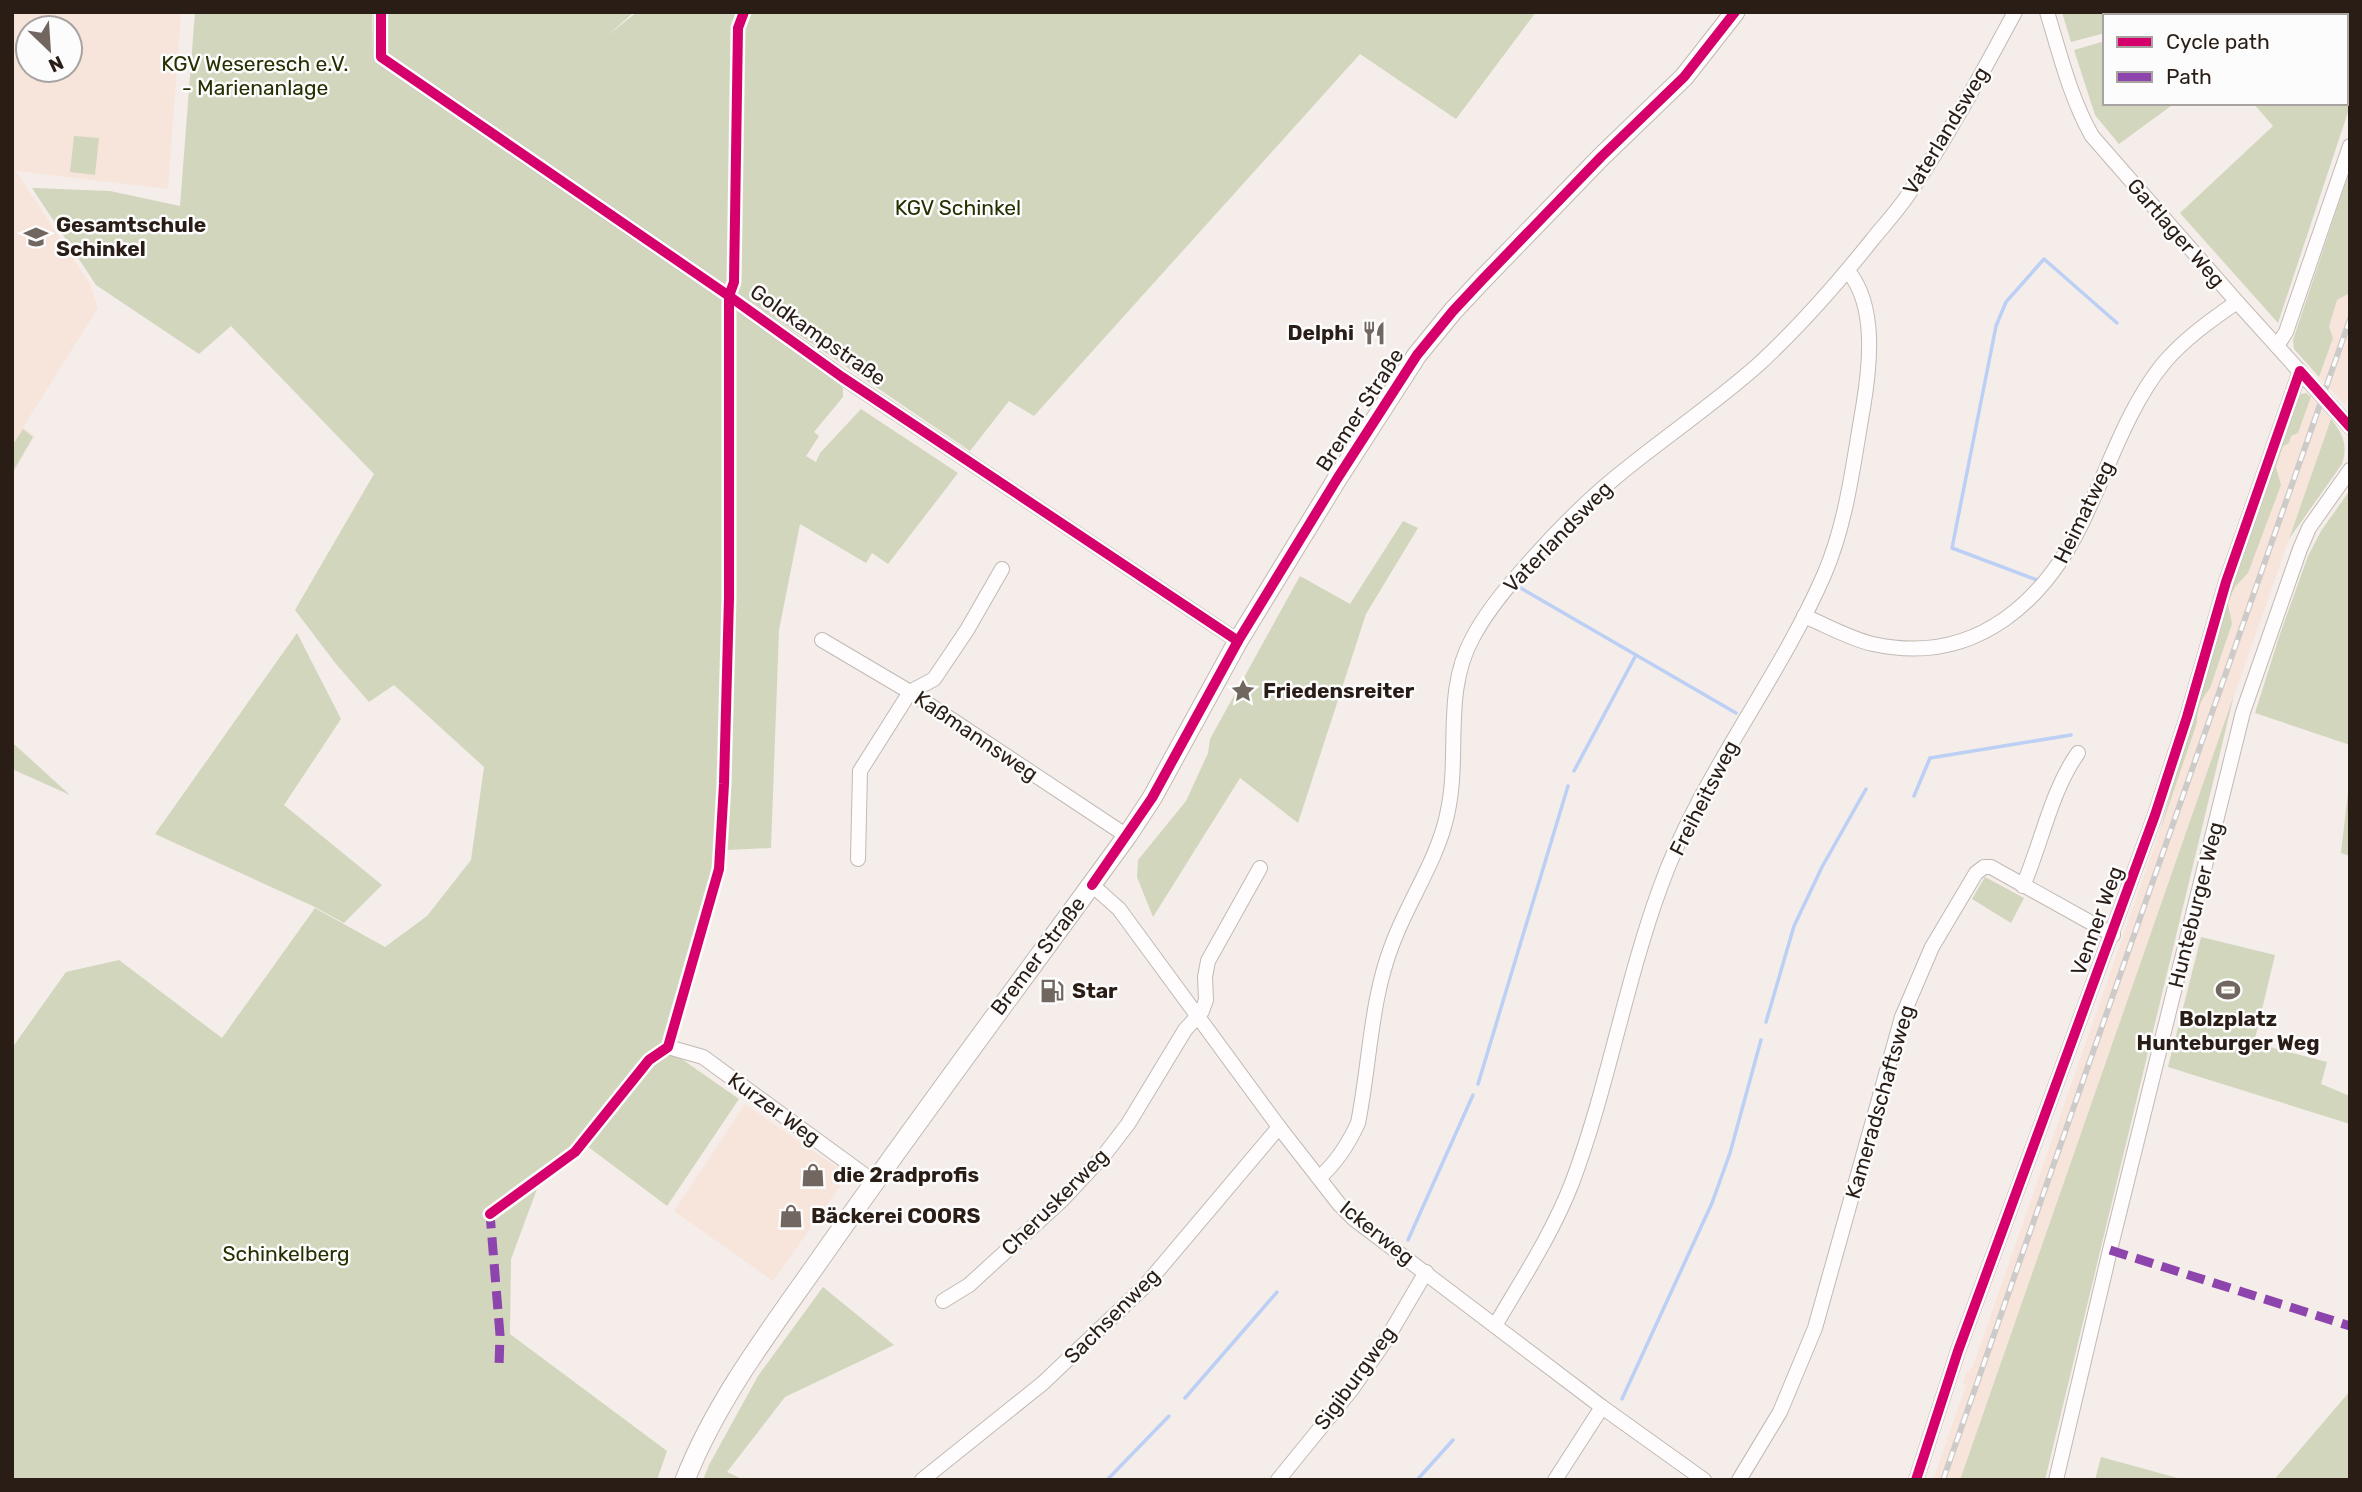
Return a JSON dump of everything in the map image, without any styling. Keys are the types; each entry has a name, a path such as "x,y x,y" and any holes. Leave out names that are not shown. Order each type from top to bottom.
{"main road":[{"name":"Bremer Straße","path":"685,1480 696,1452 745,1368 874,1182 1092,885 1152,798 1238,641 1417,355 1482,280 1684,76 1735,12"}],"street":[{"name":"Goldkampstraße","path":"381,12 381,57 729,296 842,377 1238,641"},
{"name":"Vaterlandsweg","path":"1319,1178 1336,1163 1358,1123 1373,1023 1385,967 1446,818 1451,793 1455,694 1463,658 1474,636 1515,579 1579,509 1758,365 1848,271 1909,195 1949,131 2015,12"},
{"name":"Gartlager Weg","path":"2047,12 2073,96 2092,136 2350,427"},
{"path":"2277,346 2286,332 2350,146"},
{"name":"Freiheitsweg","path":"1496,1324 1534,1263 1572,1183 1660,888 1679,840 1804,616 1825,573 1838,536 1849,490 1871,347 1861,291 1848,271"},
{"name":"Heimatweg","path":"1804,616 1868,643 1926,649 1983,633 2008,618 2035,595 2055,570 2088,512 2116,445 2164,363 2198,330 2237,302"},
{"name":"Venner Weg","path":"1916,1480 1958,1351 2113,935 2179,742 2227,582 2300,371"},
{"name":"Hunteburger Weg","path":"2056,1480 2243,712 2309,528 2350,470"},
{"path":"858,859 860,771 910,692 933,678 967,630 1002,569"},
{"name":"Kaßmannsweg","path":"822,640 910,692 1127,836"},
{"path":"2023,886 2066,771 2078,753"},
{"name":"Kameradschaftsweg","path":"1739,1480 1780,1412 1815,1328 1902,1017 1932,947 1976,873 1983,867 1991,867 2113,935"},
{"path":"1197,1017 1206,1000 1205,977 1208,961 1260,869"},
{"name":"Ickerweg","path":"1092,885 1119,909 1279,1127 1339,1204 1354,1219 1704,1480"},
{"name":"Cheruskerweg","path":"943,1301 969,1285 1085,1177 1128,1125 1185,1030 1197,1017"},
{"name":"Kurzer Weg","path":"668,1047 704,1057 874,1182"},
{"name":"Sachsenweg","path":"922,1480 1043,1383 1110,1321 1144,1287 1279,1127"},
{"name":"Sigiburgweg","path":"1278,1480 1352,1389 1426,1272"},
{"path":"1555,1480 1602,1406"}],"shaded area":[{"name":"Gesamtschule Schinkel","path":"12,12 181,12 168,189 16,171 90,284 98,308 23,427 35,436 12,475"},
{"path":"2350,288 2350,392 2345,405 2319,377 2333,338 2329,327 2337,300 2348,294"},
{"path":"2311,397 2331,419 1960,1480 1933,1480 1966,1385 1963,1384 1966,1374 1973,1366 2197,724 2197,713 2203,696 2210,688 2231,611 2228,604 2277,478 2276,467 2283,446 2291,436 2298,433"},
{"path":"745,1104 848,1175 773,1281 674,1211"}],"green space":[{"name":"Schinkelberg","path":"195,12 372,12 373,50 381,57 724,298 843,388 843,397 814,432 819,436 806,456 816,462 820,453 861,409 958,473 888,564 872,553 866,563 800,524 779,630 771,848 727,850 663,1046 739,1099 667,1206 579,1140 537,1189 511,1259 510,1334 667,1451 657,1480 12,1480 12,1048 66,972 119,960 222,1038 315,908 385,947 427,916 471,860 484,767 394,685 369,702 295,610 374,474 231,326 199,354 96,285 32,188 110,191 180,206"},
{"name":"KGV Schinkel","path":"387,12 634,12 607,36 637,12 1536,12 1456,119 1360,54 1034,416 1009,401 970,451 388,55"},
{"path":"2062,12 2183,12 2103,14 2103,34 2071,42"},
{"path":"2200,12 2321,12 2320,14"},
{"path":"2350,27 2350,106 2278,323 2180,213 2273,126 2255,105 2348,105"},
{"path":"2103,42 2103,105 2172,105 2119,144 2095,115 2074,50"},
{"path":"74,136 99,138 95,175 70,172"},
{"path":"2350,170 2350,288 2348,294 2337,300 2329,327 2333,338 2319,377 2294,349 2293,340"},
{"path":"2306,393 2311,397 2298,433 2291,436 2289,443 2283,446 2276,467 2281,485 2248,573 2235,587 2228,603 2232,624 2210,688 2200,705 2197,723 2159,834 2231,583 2296,399"},
{"path":"2331,419 2343,440 2342,464 2289,539"},
{"path":"23,429 33,437 12,473 12,446"},
{"path":"2350,490 2350,745 2255,713 2308,556 2321,531"},
{"path":"1403,521 1418,528 1366,614 1298,823 1240,778 1153,917 1137,877 1138,860 1186,801 1208,753 1210,739 1300,576 1350,604"},
{"path":"297,633 341,719 284,805 382,885 344,923 315,907 155,834"},
{"path":"2234,695 2045,1480 1960,1480"},
{"path":"12,743 15,745 70,795 12,769"},
{"path":"2350,775 2350,856 2341,853"},
{"path":"1985,877 2024,898 2011,923 1972,899"},
{"path":"2201,937 2275,955 2254,1043 2327,1062 2321,1084 2350,1096 2350,1124 2168,1067"},
{"path":"823,1287 894,1345 785,1397 727,1472 744,1480 703,1480 758,1376"},
{"path":"2350,1391 2350,1480 2274,1480"},
{"path":"2101,1457 2185,1480 2095,1480"}],"waterway":[{"path":"2037,580 1952,548 1996,326 2006,302 2044,259 2117,323"},
{"path":"1519,587 1736,713"},
{"path":"1574,771 1636,655"},
{"path":"1914,796 1930,758 2071,735"},
{"path":"1478,1084 1568,786"},
{"path":"1766,1022 1794,926 1822,867 1866,789"},
{"path":"1622,1399 1712,1203 1730,1153 1761,1040"},
{"path":"1408,1240 1473,1095"},
{"path":"1185,1398 1277,1292"},
{"path":"1107,1480 1169,1416"},
{"path":"1417,1480 1453,1440"}],"railway":[{"path":"1943,1480 2350,319"}],"marked path":[{"path":"493,1212 490,1214 500,1335 499,1367"},
{"path":"2110,1250 2350,1326"}],"cycle path":[{"path":"381,12 381,57 729,296 842,377 1238,641"},
{"path":"490,1214 575,1152 649,1060 668,1047 719,869 729,598 729,296 734,282 738,28 744,12"},
{"path":"1092,885 1152,798 1238,641 1417,355 1482,280 1601,157 1684,77 1735,12"},
{"path":"1916,1480 1958,1351 2155,815 2226,582 2300,371 2350,427"}],"place":[{"name":"Gesamtschule Schinkel","path":"36,237"},
{"name":"Delphi","path":"1374,333"},
{"name":"Friedensreiter","path":"1243,691"},
{"name":"Bolzplatz Hunteburger Weg","path":"2228,990"},
{"name":"Star","path":"1052,991"},
{"name":"die 2radprofis","path":"813,1175"},
{"name":"Bäckerei COORS","path":"791,1216"}],"park label":[{"name":"KGV Weseresch e.V. - Marienanlage","path":"255,76"}]}
